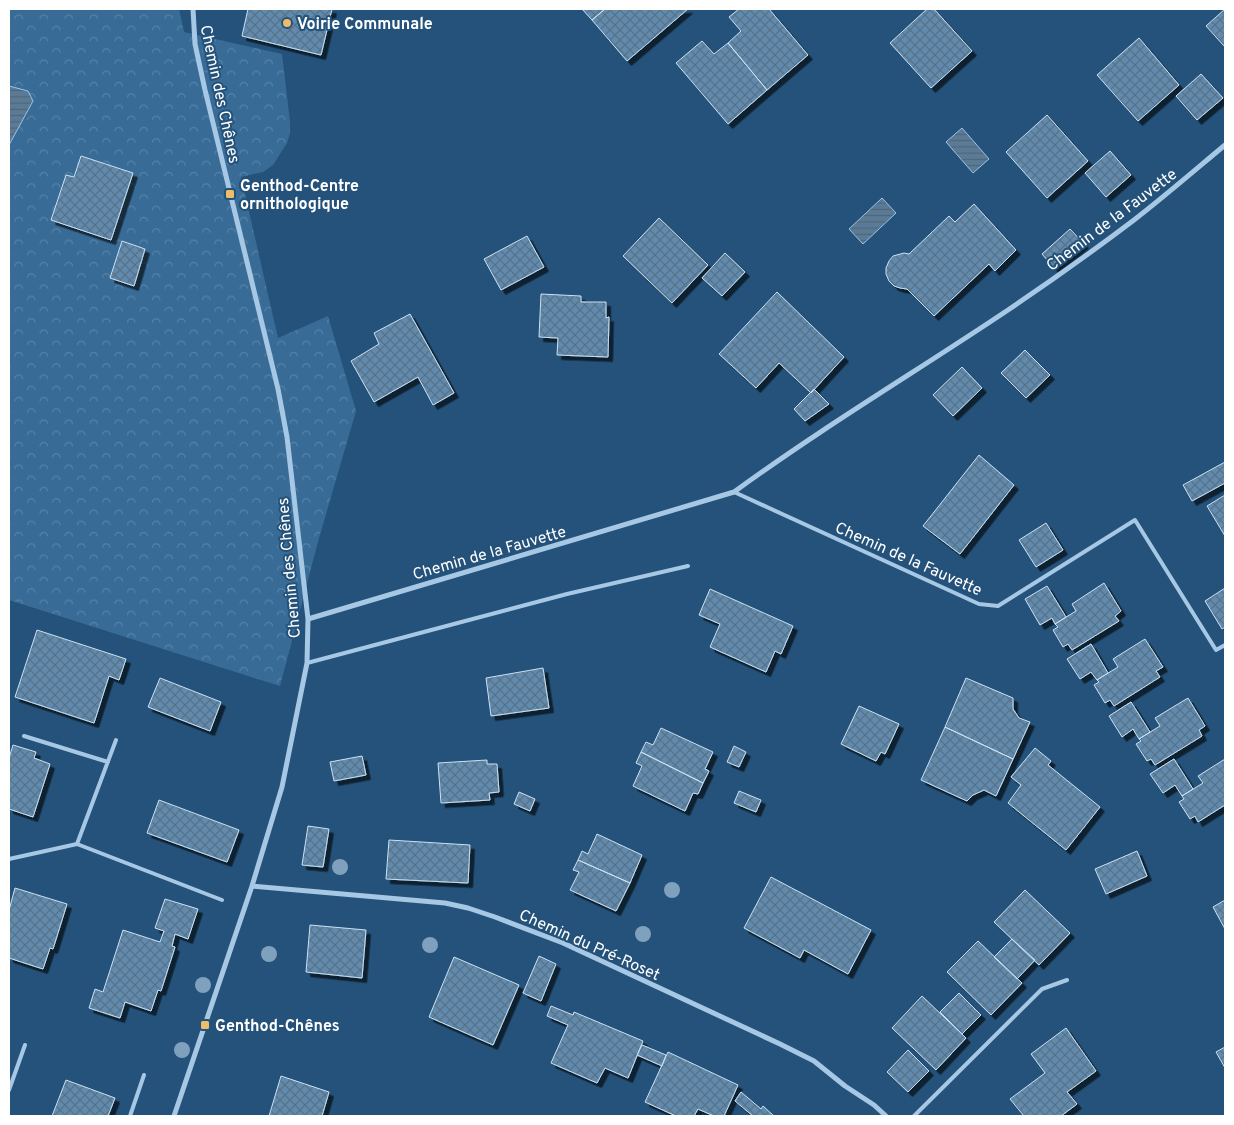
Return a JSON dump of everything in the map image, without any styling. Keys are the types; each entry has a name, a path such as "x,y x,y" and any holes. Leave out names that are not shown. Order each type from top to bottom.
{"street":[{"name":"Chemin des Chênes","path":"174,1116 252,886 282,787 307,663 308,618 287,437 278,389 205,90 195,44 193,9"},
{"name":"Chemin de la Fauvette","path":"308,618 734,492 830,425 1070,268 1136,219 1225,145"},
{"name":"Chemin du Pré-Roset","path":"252,886 446,903 495,916 563,943 814,1061 886,1116"}],"lane":[{"name":"Chemin de la Fauvette","path":"734,492 979,604 998,606 1135,520 1216,650 1225,645"},
{"path":"307,663 567,594 688,566"},
{"path":"24,736 108,762"},
{"path":"77,844 116,740"},
{"path":"9,859 77,844 222,900"},
{"path":"914,1116 1042,989 1067,980"},
{"path":"9,1090 25,1045"},
{"path":"130,1116 144,1076"}],"green space":[{"path":"9,9 179,9 184,32 282,54 290,122 290,133 287,143 273,165 263,172 241,177 278,338 328,316 356,411 319,538 280,686 9,600"}],"shaded area":[{"path":"9,86 28,91 33,101 9,145"},
{"path":"962,128 989,159 973,173 946,142"},
{"path":"882,198 896,213 863,244 849,229"}],"building":[{"name":"Voirie Communale","path":"248,9 332,9 321,55 242,36"},
{"path":"582,9 605,9 592,20"},
{"path":"605,9 688,9 627,61 592,20"},
{"path":"739,9 769,9 808,55 767,90 728,43 741,31 729,17"},
{"path":"927,9 934,9 972,51 931,88 890,43"},
{"path":"1225,9 1225,47 1206,26"},
{"path":"1139,38 1179,85 1138,121 1097,75"},
{"path":"702,41 714,54 728,43 767,90 728,124 676,63"},
{"path":"1201,74 1223,98 1197,120 1176,96"},
{"path":"1047,115 1088,161 1047,198 1006,152"},
{"path":"1110,151 1131,175 1106,197 1085,173"},
{"path":"81,156 133,173 111,240 51,220 66,175 74,177"},
{"path":"974,204 1016,250 995,271 989,264 934,316 907,289 894,286 889,281 886,268 893,256 904,253 909,254 949,216 955,222"},
{"path":"659,218 708,265 672,303 623,256"},
{"path":"1070,229 1084,244 1054,268 1042,254"},
{"path":"527,236 544,267 501,290 484,259"},
{"path":"122,241 145,249 134,286 110,278"},
{"path":"725,253 745,272 722,296 702,278"},
{"path":"777,292 844,357 811,393 779,363 756,388 719,354"},
{"path":"541,294 581,296 581,302 606,302 606,318 609,317 608,357 557,355 558,338 539,337"},
{"path":"410,314 454,393 433,405 418,377 374,402 351,361 379,344 374,333"},
{"path":"1025,350 1050,375 1026,398 1001,373"},
{"path":"962,367 982,388 953,416 933,395"},
{"path":"814,389 829,404 805,421 794,409"},
{"path":"979,455 1014,485 960,554 923,526"},
{"path":"1225,462 1225,483 1192,501 1183,485"},
{"path":"1225,495 1225,536 1207,506"},
{"path":"1046,523 1063,550 1036,567 1019,540"},
{"path":"1104,583 1121,611 1115,616 1119,621 1072,650 1068,644 1063,647 1053,630 1058,627 1055,624 1076,611 1072,604"},
{"path":"1047,586 1066,617 1055,624 1052,618 1040,625 1025,599"},
{"path":"1225,588 1225,627 1222,629 1205,601"},
{"path":"710,589 793,626 781,654 775,651 766,672 710,647 720,624 699,615"},
{"path":"37,630 126,659 119,680 109,676 94,723 15,697"},
{"path":"1145,639 1163,667 1156,671 1160,677 1114,706 1110,700 1105,703 1094,685 1099,682 1097,680 1118,667 1113,659"},
{"path":"1091,644 1108,673 1097,680 1091,672 1080,679 1067,659"},
{"path":"543,668 549,708 491,716 486,678"},
{"path":"160,678 221,702 210,731 148,707"},
{"path":"966,678 1013,698 1013,709 1019,718 1030,722 1013,759 945,727"},
{"path":"1188,698 1205,726 1199,730 1202,736 1155,765 1151,759 1147,761 1136,744 1141,741 1139,739 1160,726 1155,718"},
{"path":"1131,702 1150,732 1139,739 1133,729 1122,737 1109,716"},
{"path":"859,706 899,724 885,754 881,752 876,761 841,744"},
{"path":"945,727 1013,759 996,796 984,790 973,795 967,801 921,780"},
{"path":"661,728 713,752 705,769 709,771 703,783 641,752 646,742 653,745"},
{"path":"13,745 36,752 34,758 50,764 33,817 9,809 9,758"},
{"path":"734,746 746,752 739,767 727,762"},
{"path":"1035,748 1051,761 1048,765 1100,807 1066,850 1008,803 1021,785 1011,777"},
{"path":"641,752 703,783 698,794 693,793 685,811 633,786 642,766 636,763"},
{"path":"362,756 366,775 334,781 330,762"},
{"path":"1174,759 1193,789 1182,796 1175,785 1163,793 1150,774"},
{"path":"1225,759 1225,805 1198,822 1195,816 1190,819 1179,802 1184,799 1182,796 1203,783 1198,776"},
{"path":"487,760 487,764 497,764 499,792 489,793 490,800 441,803 438,763"},
{"path":"739,791 761,800 756,812 734,803"},
{"path":"519,792 535,799 530,811 514,804"},
{"path":"159,800 239,830 227,862 147,833"},
{"path":"308,826 329,829 323,867 302,865"},
{"path":"597,834 642,855 630,883 578,860 582,851 588,854"},
{"path":"389,840 470,845 468,883 386,879"},
{"path":"1137,851 1147,876 1106,894 1095,869"},
{"path":"578,860 630,883 616,911 570,890 579,872 573,870"},
{"path":"771,877 871,930 848,974 804,950 800,958 744,928"},
{"path":"15,888 67,904 53,949 50,948 43,969 9,958 9,910"},
{"path":"1025,890 1070,933 1039,965 994,922"},
{"path":"165,899 198,909 188,939 175,934 172,946 175,947 161,991 158,990 151,1011 125,1002 120,1018 89,1008 95,989 103,992 123,930 160,942 164,931 155,928"},
{"path":"1225,900 1225,929 1213,907"},
{"path":"310,925 366,930 362,978 306,972"},
{"path":"1012,939 1035,960 1017,979 994,957"},
{"path":"978,941 1022,983 991,1015 947,972"},
{"path":"539,956 556,964 541,1001 523,993"},
{"path":"454,957 519,985 493,1045 429,1017"},
{"path":"959,993 981,1015 962,1034 940,1012"},
{"path":"922,996 966,1038 936,1070 892,1028"},
{"path":"551,1006 573,1015 574,1012 643,1041 628,1078 605,1068 597,1083 551,1063 568,1025 547,1016"},
{"path":"1066,1028 1096,1071 1067,1092 1077,1104 1061,1116 1024,1116 1010,1099 1045,1073 1031,1054"},
{"path":"642,1045 666,1055 662,1066 637,1055"},
{"path":"1225,1047 1225,1068 1216,1052"},
{"path":"908,1050 929,1071 908,1092 887,1072"},
{"path":"668,1052 738,1085 724,1116 714,1116 698,1109 694,1116 676,1116 645,1102"},
{"path":"281,1076 329,1092 322,1116 269,1116"},
{"path":"66,1080 115,1098 108,1116 52,1116"},
{"path":"741,1092 761,1109 763,1106 774,1116 753,1116 735,1101"}],"place":[{"name":"Voirie Communale","path":"287,23"},
{"name":"Genthod-Centre ornithologique","path":"230,194"},
{"name":"Genthod-Chênes","path":"205,1025"}]}
